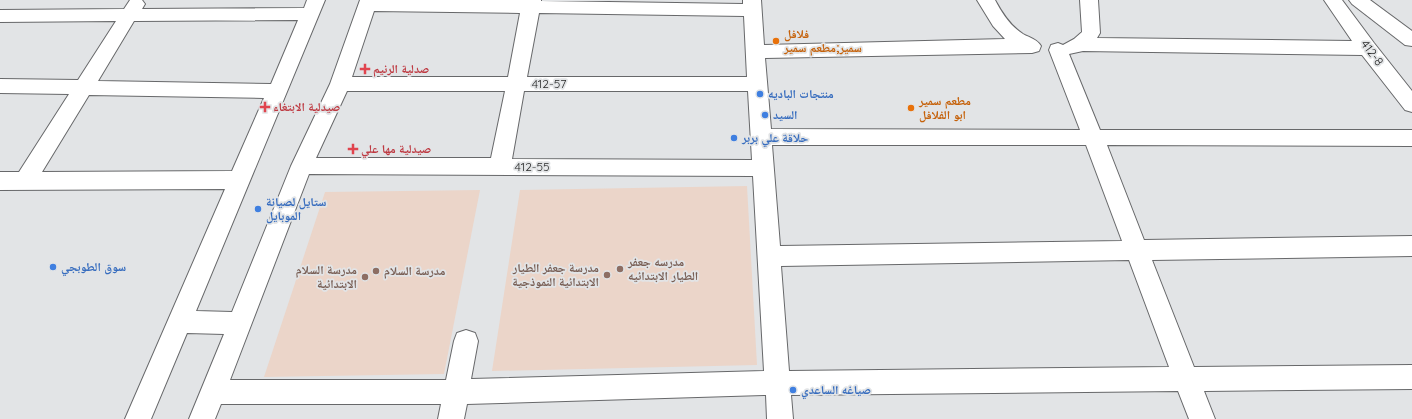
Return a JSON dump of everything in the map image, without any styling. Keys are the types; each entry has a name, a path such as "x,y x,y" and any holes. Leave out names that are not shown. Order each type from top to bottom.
{"street":[{"path":"986,0 1003,28 1014,38 1029,45"},
{"path":"756,52 1029,45 1058,50 1081,44 1091,33 1089,0"},
{"name":"412-8","path":"1333,0 1412,105"},
{"path":"1358,0 1412,40"},
{"path":"202,419 302,166 340,84 369,2 752,5 780,419"},
{"path":"500,167 531,3"},
{"path":"0,16 134,8 313,7 138,419"},
{"path":"25,181 134,8"},
{"path":"1081,44 1368,48"},
{"path":"1058,50 1093,136 1202,419"},
{"name":"412-57","path":"340,84 758,84"},
{"path":"0,86 277,92"},
{"path":"761,138 1093,136 1412,138"},
{"name":"412-55","path":"302,166 763,168"},
{"path":"0,181 239,180"},
{"path":"769,256 1137,249 1412,246"},
{"path":"179,322 241,323"},
{"path":"451,419 466,341"},
{"path":"212,392 456,392 777,383 1412,377"}],"shaded area":[{"path":"747,186 757,365 492,371 520,190"},
{"path":"480,190 444,374 264,377 325,192"}],"place":[{"name":"فلافل سمير;مطعم سمير","path":"776,41"},
{"name":"صدلية الرنيم","path":"365,69"},
{"name":"منتجات الباديه","path":"760,94"},
{"name":"صيدلية الابتغاء","path":"265,107"},
{"name":"مطعم سمير ابو الفلافل","path":"911,108"},
{"name":"السيد","path":"765,115"},
{"name":"حلاقة علي بربر","path":"734,138"},
{"name":"صيدلية مها علي","path":"353,149"},
{"name":"ستايل لصيانة الموبايل","path":"258,209"},
{"name":"سوق الطوبجي","path":"53,267"},
{"name":"مدرسه جعفر الطيار الابتدائيه","path":"620,269"},
{"name":"مدرسة السلام","path":"376,271"},
{"name":"مدرسة جعفر الطيار الابتدائية النموذجية","path":"607,275"},
{"name":"مدرسة السلام الابتدائية","path":"365,277"},
{"name":"صياغه الساعدي","path":"793,390"}]}
